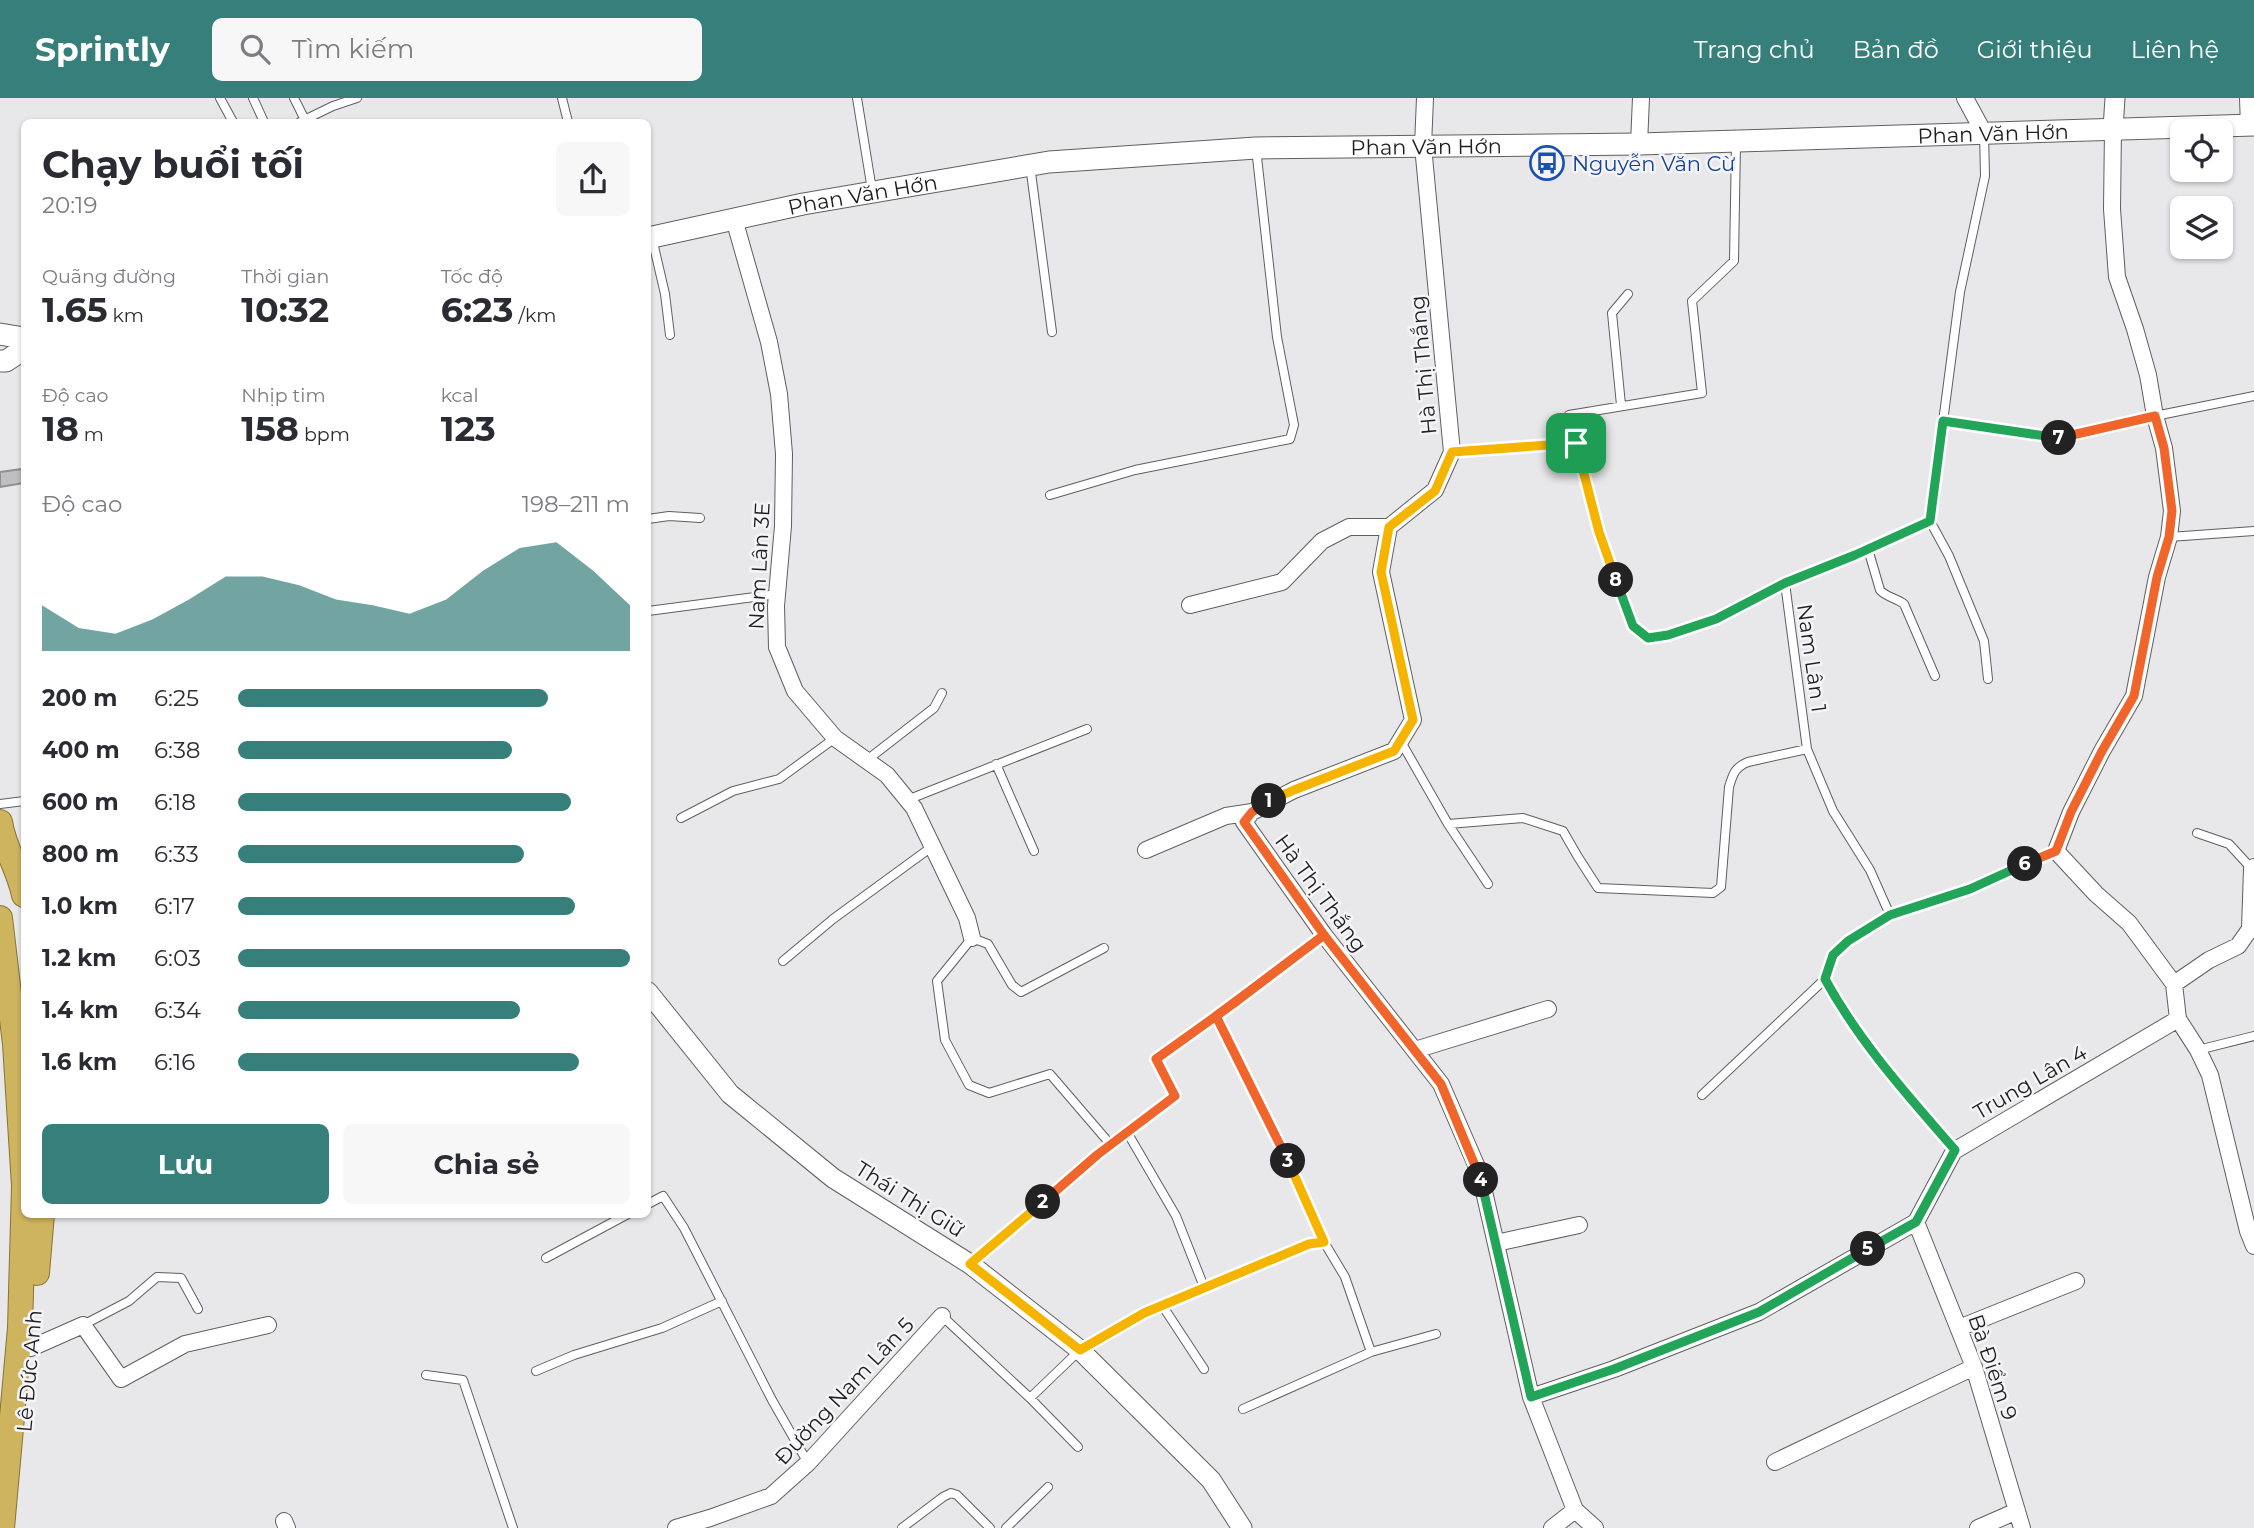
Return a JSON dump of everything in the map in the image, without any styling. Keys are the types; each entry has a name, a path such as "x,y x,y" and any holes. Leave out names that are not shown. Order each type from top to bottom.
{"highway":[{"path":"1,840 21,881"},
{"name":"Lê Đức Anh","path":"0,918 15,1044 21,1139"},
{"name":"Lê Đức Anh","path":"2,1528 20,1328 23,1218"},
{"name":"Lê Đức Anh","path":"16,1528 42,1218"}],"main road":[{"name":"Phan Văn Hớn","path":"651,237 803,204 1049,162 1256,148 1639,144 2251,125"},
{"path":"0,334 21,338"},
{"path":"0,361 21,351"}],"street":[{"name":"Hà Thị Thắng","path":"1389,527 1435,491 1452,452 1423,146 1425,98"},
{"path":"1639,144 1641,98"},
{"path":"1965,98 1984,133"},
{"path":"2115,98 2112,209 2117,277 2148,375 2164,448 2172,511 2169,537 2157,577 2134,696 2084,787 2056,851 2096,894 2129,923 2174,984 2178,1019 2199,1050 2210,1075 2254,1246"},
{"path":"2248,98 2251,125"},
{"name":"Nam Lân 3E","path":"734,219 769,342 779,394 784,454 777,647 795,691 835,738 887,775 914,808 967,918 972,938"},
{"path":"1146,850 1226,816 1252,812 1294,790 1394,751 1413,720 1381,572 1389,527 1349,527 1322,541 1282,582 1190,605"},
{"name":"Hà Thị Thắng","path":"1252,812 1244,822 1324,935 1441,1084 1480,1174 1531,1397 1574,1510 1595,1528"},
{"path":"2174,984 2209,960 2238,946 2250,929 2253,868"},
{"name":"Thái Thị Giữ","path":"651,996 730,1094 833,1178 970,1264 1080,1350 1211,1480 1242,1528"},
{"path":"1415,1051 1548,1009"},
{"name":"Trung Lân 4","path":"1955,1150 2178,1019"},
{"path":"1531,1397 1614,1369 1759,1312 1916,1222 1955,1150"},
{"name":"Bà Điểm 9","path":"1916,1222 1974,1367 2022,1528"},
{"path":"1496,1243 1579,1225"},
{"path":"1959,1328 2076,1281"},
{"name":"Đường Nam Lân 5","path":"676,1528 771,1496 808,1463 942,1316"},
{"path":"31,1348 83,1325 121,1379 185,1344 268,1325"},
{"path":"1775,1462 1974,1367"},
{"path":"1552,1528 1574,1510"},
{"path":"1978,1528 2017,1511"}],"lane":[{"path":"220,98 231,119"},
{"path":"253,98 263,119"},
{"path":"294,98 301,119"},
{"path":"306,119 357,98"},
{"path":"562,98 567,119"},
{"path":"857,98 872,193"},
{"path":"1984,133 1984,176 1960,292 1930,521 1949,556 1984,641 1987,679"},
{"path":"1737,141 1734,261 1692,300 1702,393 1569,415 1599,532 1622,598 1633,626 1648,638 1668,635 1716,619 1785,583"},
{"path":"1050,495 1135,470 1290,439 1294,425 1277,337 1256,148"},
{"path":"1030,165 1052,332"},
{"path":"651,244 665,293 670,335"},
{"path":"1621,405 1612,313 1628,294"},
{"path":"1943,421 2062,438 2254,396"},
{"path":"1452,452 1576,443"},
{"path":"651,519 669,516 700,518"},
{"name":"Nam Lân 1","path":"1890,915 1870,870 1833,811 1807,748 1785,583 1930,521"},
{"path":"2169,537 2253,534"},
{"path":"1868,549 1880,590 1903,604 1935,677"},
{"path":"651,611 777,594"},
{"path":"867,761 934,708 942,693"},
{"path":"907,800 1087,729"},
{"path":"681,818 733,791 779,779 835,738"},
{"path":"1400,740 1448,824 1488,884"},
{"path":"1448,824 1522,818 1563,831 1598,888 1713,893 1721,887 1729,787 1733,771 1748,762 1807,748"},
{"path":"996,764 1034,851"},
{"path":"0,804 21,801"},
{"path":"2197,832 2229,844 2253,868"},
{"path":"783,961 833,919 933,846"},
{"path":"1702,1095 1825,979 1833,955 1848,941 1890,915 1970,889 2056,851"},
{"path":"970,1264 1111,1144 1175,1096 1156,1059 1324,935"},
{"path":"1104,948 1021,992 1012,985 988,944 972,938 937,981 945,1040 969,1085 989,1093 1050,1074 1111,1144"},
{"path":"1825,979 1842,1009 1891,1076 1955,1150"},
{"path":"1216,1016 1278,1137 1324,1242 1345,1277 1371,1352"},
{"path":"2199,1050 2254,1036"},
{"path":"1127,1132 1175,1216 1204,1287"},
{"path":"651,1202 663,1196 684,1228 772,1400 808,1463"},
{"path":"546,1258 621,1218"},
{"path":"1030,1398 1080,1350 1144,1313 1309,1244 1324,1242"},
{"path":"83,1325 129,1301 157,1277 181,1278 198,1309"},
{"path":"536,1371 574,1355 662,1328 722,1301"},
{"path":"1162,1305 1204,1369"},
{"name":"Đường Nam Lân 5","path":"942,1316 1078,1447"},
{"path":"1243,1409 1371,1352 1436,1334"},
{"path":"426,1375 463,1380 513,1528"},
{"path":"1006,1528 1048,1487"},
{"path":"902,1528 951,1493 957,1495 990,1528"}],"building":[{"path":"21,469 21,484 0,487 0,472"}],"place":[{"name":"Nguyễn Văn Cừ","path":"1547,163"}],"route":[{"path":"1576,443 1452,452 1435,491 1389,527 1381,572 1413,720 1394,751 1266,803 1252,812 1244,822 1324,935 1156,1059 1175,1096 1097,1155 970,1264 1080,1350 1144,1313 1309,1244 1324,1242 1278,1137 1216,1016 1324,935 1441,1084 1480,1174 1531,1397 1614,1369 1759,1312 1916,1222 1955,1150 1891,1076 1842,1009 1825,979 1833,955 1848,941 1890,915 1970,889 2056,851 2071,812 2134,696 2157,577 2169,537 2172,511 2164,448 2155,416 2062,438 1943,421 1930,521 1785,583 1716,619 1668,635 1648,638 1633,626 1622,598 1599,532 1576,443"}]}
